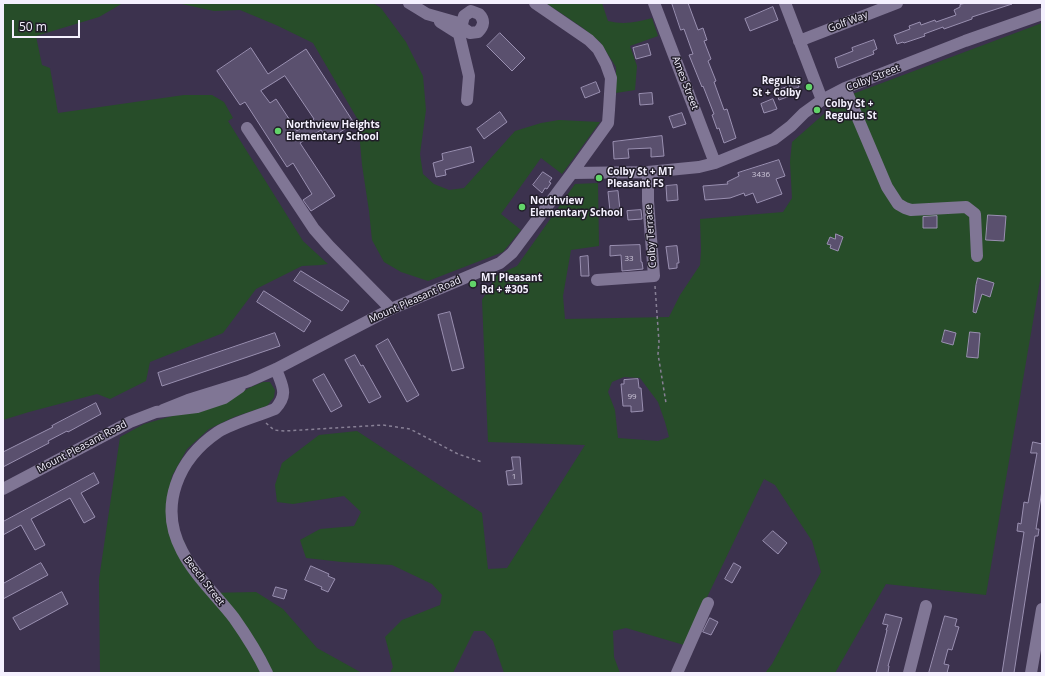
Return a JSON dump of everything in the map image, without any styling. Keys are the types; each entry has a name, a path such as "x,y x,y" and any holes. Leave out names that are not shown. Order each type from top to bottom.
{"street":[{"path":"409,3 459,34 469,76 468,100"},
{"name":"Mount Pleasant Road","path":"3,489 130,422 188,400 249,381 276,369 391,309 500,263 512,253 608,122 611,78 598,49 589,40 535,3"},
{"name":"Ames Street","path":"654,3 715,163"},
{"path":"785,3 822,100"},
{"name":"Golf Way","path":"799,41 897,3"},
{"path":"427,14 462,24"},
{"name":"Colby Street","path":"572,173 648,172 700,167 715,163 774,139 791,126 804,113 822,100 845,88 965,41 1042,14"},
{"path":"845,88 887,187 898,204 911,210 966,207 975,214 977,256"},
{"path":"247,128 314,229 391,309"},
{"name":"Colby Terrace","path":"648,172 648,201 654,276"},
{"path":"597,280 654,276"},
{"name":"Beech Street","path":"268,673 234,619 199,577 182,552 175,537 171,506 174,490 182,469 206,442 219,432 274,409 281,402 284,392 276,369"},
{"path":"677,673 708,603"},
{"path":"909,673 926,606"},
{"path":"1031,673 1042,609"}],"path":[{"path":"654,276 659,342 658,354 666,403"},
{"path":"257,416 274,430 285,431 383,425 410,429 458,454 482,462"}],"green space":[{"path":"3,3 123,3 99,17 36,36 42,65 50,68 58,113 184,95 212,95 224,102 233,118 228,121 303,241 328,264 302,266 256,289 223,333 150,362 146,381 110,399 97,394 3,420"},
{"path":"177,3 373,3 381,8 406,42 423,76 426,110 420,154 423,174 434,184 449,190 464,188 515,131 541,123 559,120 600,122 562,174 541,158 501,214 521,230 503,252 428,281 401,272 384,262 372,240 362,165 358,120 313,43 240,10 214,11"},
{"path":"546,3 602,3 608,21 620,23 641,21 652,18 658,36 630,46 637,66 635,90 616,93 616,67 600,42 583,28"},
{"path":"1042,23 1042,269 986,595 886,584 835,673 765,673 772,664 821,572 812,541 775,485 764,479 684,645 626,628 613,631 614,657 620,673 504,673 493,641 484,631 474,631 453,673 390,673 393,667 385,637 402,620 440,605 442,595 432,584 392,565 306,558 300,540 320,529 354,526 361,512 344,496 293,504 277,502 275,485 282,463 319,435 357,431 482,513 488,569 507,568 585,445 488,442 482,300 497,275 517,266 575,184 598,183 599,246 571,250 563,296 565,319 669,317 680,295 700,265 700,219 783,212 792,198 790,162 792,142 842,98","holes":["624,377 640,378 658,402 669,437 658,441 618,438 615,410 608,392 612,382"]},
{"path":"263,382 270,382 275,390 274,397 267,406 234,417 209,429 187,449 172,476 167,502 206,593 256,592 283,609 317,648 362,673 100,673 99,579 120,437 144,424 225,401"}],"building":[{"path":"672,3 688,3 698,30 703,28 707,40 704,41 711,59 708,61 716,81 714,82 724,110 727,109 736,138 724,143 719,128 717,129 712,115 714,114 689,55 693,54 684,29 681,30"},
{"path":"966,3 1012,4 972,17 972,19 944,29 943,27 924,34 925,36 897,44 894,35 910,29 909,26 920,22 921,25 935,20 936,22 956,15 954,10 960,7 960,5"},
{"path":"773,7 778,20 750,31 745,19"},
{"path":"500,33 525,58 512,71 487,46"},
{"path":"874,40 877,49 873,51 874,54 838,68 835,58 853,51 852,48"},
{"path":"648,44 651,55 636,59 633,48"},
{"name":"Northview Heights Elementary School","path":"251,48 268,74 306,49 354,123 328,140 321,130 300,143 335,196 311,211 303,200 312,194 293,163 287,167 245,102 240,105 217,71","holes":["285,76 314,119 297,131 276,99 270,103 261,91"]},
{"path":"796,77 799,87 791,90 787,80"},
{"path":"596,82 600,92 585,98 581,88"},
{"path":"787,87 790,96 779,100 776,91"},
{"path":"652,93 653,104 640,105 639,94"},
{"path":"773,99 777,109 764,113 761,104"},
{"path":"500,112 507,122 484,139 477,129"},
{"path":"682,113 686,124 673,128 669,117"},
{"path":"662,136 664,156 651,157 651,148 628,149 629,158 614,159 613,142"},
{"path":"471,147 474,162 445,170 446,175 436,177 433,163 443,160 442,154"},
{"path":"779,160 785,176 776,179 782,194 757,203 753,193 745,196 744,193 730,198 705,200 703,186 728,184 727,182 739,176 738,173"},
{"path":"543,172 552,178 547,189 545,188 542,193 533,185"},
{"path":"677,185 678,200 667,201 666,186"},
{"path":"618,191 620,210 610,211 608,192"},
{"path":"641,210 642,219 628,220 627,211"},
{"path":"988,215 1006,216 1004,241 986,240"},
{"path":"937,216 937,228 923,228 923,217"},
{"path":"836,234 843,237 838,251 830,248 831,245 827,244 830,237 835,239"},
{"path":"640,245 643,269 622,271 621,255 610,256 610,246"},
{"path":"677,246 679,263 677,263 677,268 669,269 666,247"},
{"path":"588,256 589,276 581,276 580,257"},
{"path":"301,271 349,301 342,311 294,281"},
{"path":"978,278 994,283 990,297 982,294 976,313 973,312"},
{"path":"264,291 311,321 304,332 257,302"},
{"path":"450,312 464,368 452,371 438,315"},
{"path":"945,330 956,333 953,345 942,342"},
{"path":"970,332 980,333 978,358 967,357"},
{"path":"275,333 280,346 162,386 158,373"},
{"path":"388,339 419,395 407,402 376,346"},
{"path":"355,355 361,366 363,365 381,397 369,403 345,360"},
{"path":"324,374 342,406 331,412 313,380"},
{"path":"638,379 639,388 641,388 643,411 631,412 631,406 623,406 621,384 624,384 624,380"},
{"path":"96,403 101,414 48,441 49,443 3,467 3,452"},
{"path":"1033,442 1042,444 1042,490 1036,529 1039,529 1038,536 1035,536 1014,673 1002,673 1024,532 1017,531 1018,523 1021,524 1024,502 1028,503 1037,453 1031,453"},
{"path":"512,457 520,457 522,484 508,485 506,471 513,470"},
{"path":"94,473 99,483 81,493 95,517 84,523 70,498 31,519 45,545 35,550 21,525 3,535 3,522"},
{"path":"773,531 787,543 778,554 763,541"},
{"path":"41,563 48,575 3,599 3,584"},
{"path":"734,563 741,567 732,583 725,579"},
{"path":"311,566 329,574 328,576 335,579 328,592 321,589 322,587 305,580"},
{"path":"276,587 287,590 284,599 273,596"},
{"path":"62,592 68,604 20,630 13,618"},
{"path":"886,614 902,618 888,666 888,673 876,673 888,625 883,624"},
{"path":"945,616 957,619 955,626 959,627 952,650 948,649 944,664 949,665 947,673 929,673"},
{"path":"710,618 718,622 711,635 703,632"}],"place":[{"name":"Regulus St + Colby","path":"809,87"},
{"name":"Colby St + Regulus St","path":"817,110"},
{"name":"Northview Heights Elementary School","path":"278,131"},
{"name":"Colby St + MT Pleasant FS","path":"599,178"},
{"name":"Northview Elementary School","path":"522,207"},
{"name":"MT Pleasant Rd + #305","path":"473,284"}]}
